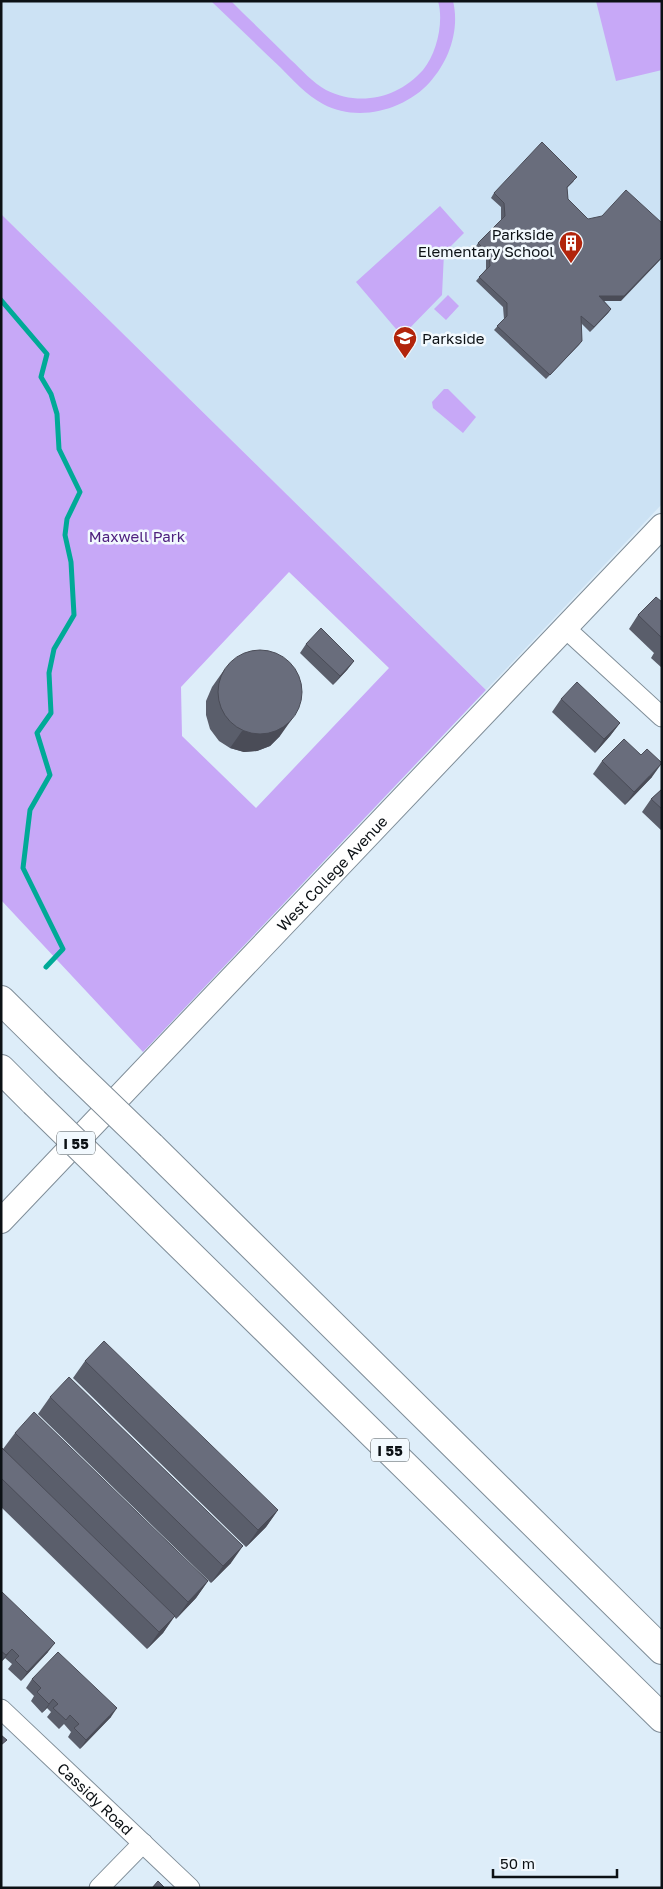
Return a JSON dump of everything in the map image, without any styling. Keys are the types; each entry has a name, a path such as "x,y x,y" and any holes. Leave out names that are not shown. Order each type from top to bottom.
{"highway":[{"path":"1,1000 662,1650"},
{"name":"I 55","path":"1,1069 662,1718"}],"main road":[{"name":"West College Avenue","path":"1,1221 662,526"}],"street":[{"path":"565,628 662,716"},
{"name":"Cassidy Road","path":"1,1709 190,1888"},
{"path":"99,1888 143,1843"}],"shaded area":[{"name":"Parkside","path":"1,1 662,1 662,504 486,690 1,214"}],"green space":[{"path":"211,1 231,1 317,84 326,90 352,98 365,99 390,93 413,80 423,70 432,55 440,28 438,1 453,1 455,12 454,34 443,65 420,92 408,100 380,111 351,113 337,110 311,96"},
{"path":"596,1 662,1 662,70 616,81"},
{"path":"440,206 464,233 444,253 442,295 402,336 356,282"},
{"name":"Maxwell Park","path":"1,214 486,690 143,1052 1,900","holes":["289,572 389,668 256,808 182,736 181,687"]},
{"path":"448,295 459,306 446,320 434,309"},
{"path":"444,389 448,389 476,417 463,433 433,408 432,402"}],"building":[{"name":"Parkside Elementary School","path":"542,142 577,177 567,187 568,199 588,219 602,216 626,190 662,223 662,257 624,296 599,296 611,309 594,327 581,316 582,341 550,375 497,326 507,316 507,303 479,277 490,266 489,254 478,243 505,216 504,203 494,193"},
{"path":"656,597 662,602 662,638 638,615"},
{"path":"321,628 354,661 340,676 306,644"},
{"path":"260,650 276,653 290,662 299,676 302,692 299,708 290,722 276,731 260,734 244,731 230,722 221,708 218,692 221,676 230,662 244,653"},
{"path":"577,682 620,723 604,739 561,699"},
{"path":"624,739 641,755 647,749 662,763 634,792 602,761"},
{"path":"662,789 662,809 651,799"},
{"path":"104,1341 278,1510 258,1530 85,1361"},
{"path":"69,1377 243,1546 223,1566 50,1397"},
{"path":"34,1412 208,1581 188,1602 15,1433"},
{"path":"1,1447 175,1616 159,1632 1,1478"},
{"path":"1,1591 55,1643 27,1672 15,1660 19,1656 12,1649 6,1655 1,1651"},
{"path":"58,1652 117,1708 86,1740 74,1728 79,1724 70,1715 66,1720 53,1708 58,1704 53,1699 49,1704 37,1692 41,1688 32,1679"},
{"path":"1,1735 7,1740 1,1745"},
{"path":"158,1881 165,1888 152,1888"}],"waterway":[{"path":"1,300 47,354 41,377 51,394 57,414 59,449 80,492 67,519 65,535 71,562 74,615 54,649 49,673 51,713 37,733 50,775 30,810 23,868 63,949 46,967"}],"place":[{"name":"Parkside Elementary School","path":"571,264"},
{"name":"Parkside","path":"405,359"}]}
